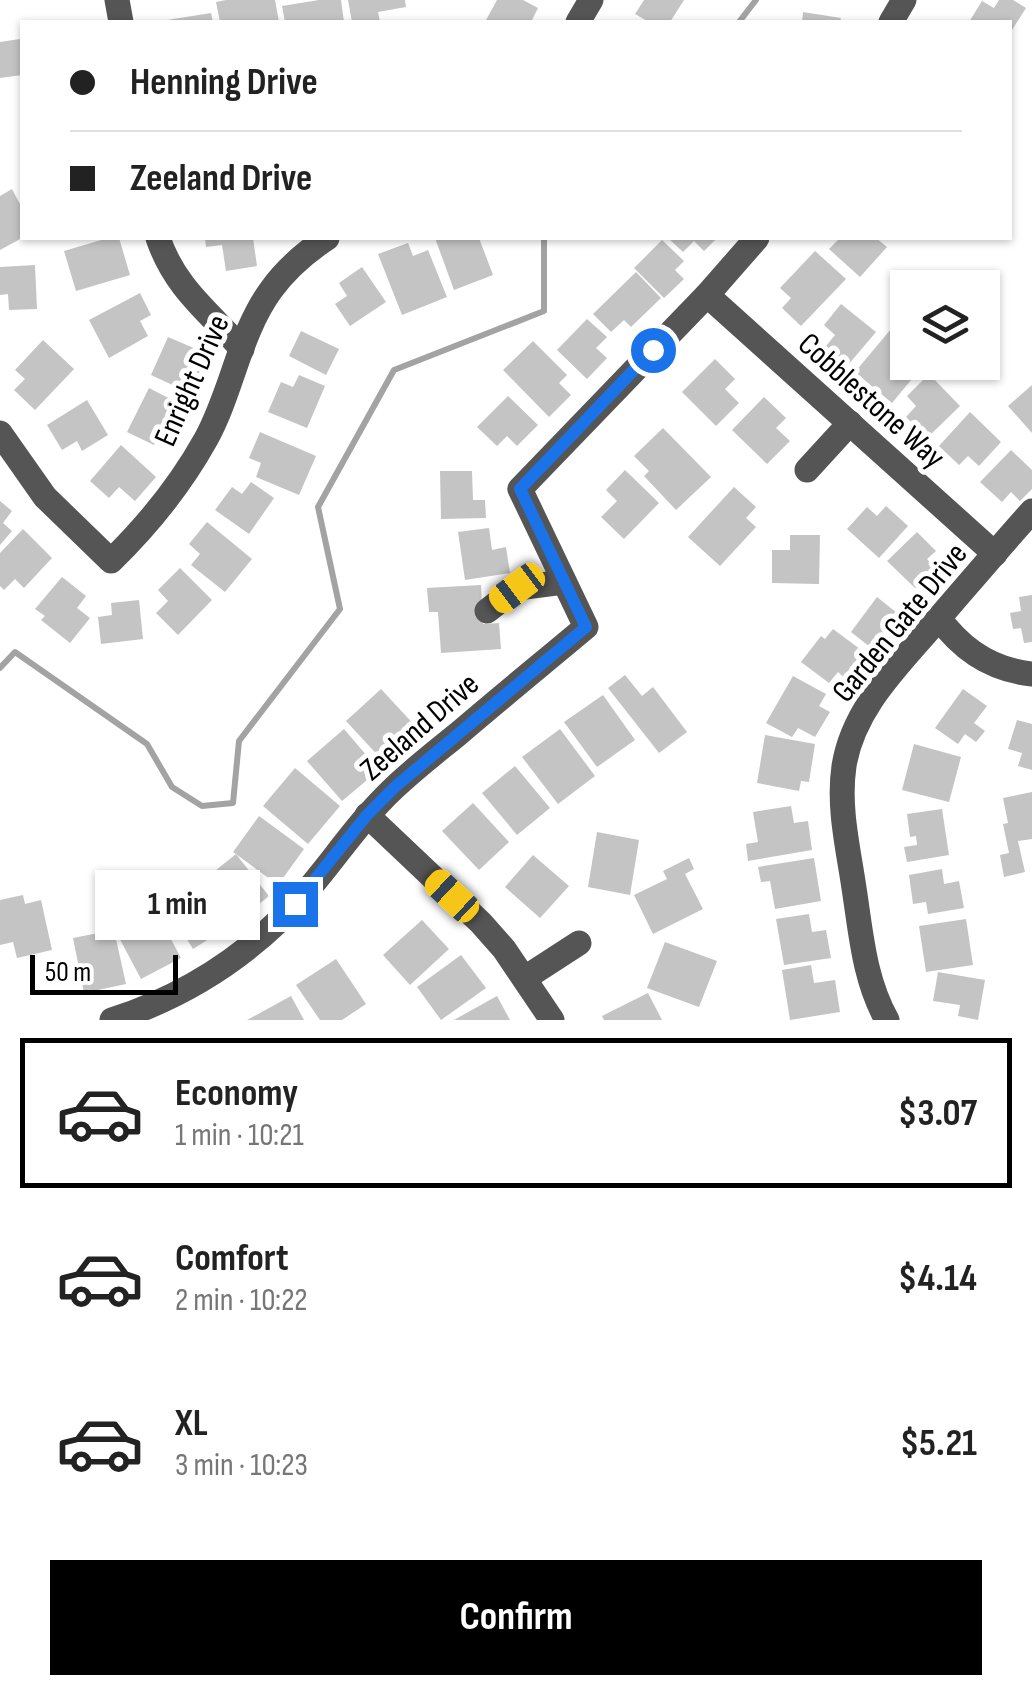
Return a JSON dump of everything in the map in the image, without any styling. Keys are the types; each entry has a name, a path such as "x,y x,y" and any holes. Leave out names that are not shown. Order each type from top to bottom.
{"street":[{"path":"159,240 188,294 242,349"},
{"name":"Enright Drive","path":"0,433 45,497 112,561 151,519 207,438 256,316 270,291 289,268 324,240"},
{"path":"487,611 517,588 564,582 520,489 755,240"},
{"name":"Cobblestone Way","path":"706,295 995,554"},
{"path":"807,470 850,424"},
{"name":"Garden Gate Drive","path":"887,1020 873,990 866,958 844,823 844,762 859,719 875,693 1032,511"},
{"name":"Zeeland Drive","path":"112,1020 180,993 250,948 281,920 367,815 396,786 586,627 564,582"},
{"path":"939,618 972,653 998,667 1032,674"},
{"path":"367,815 481,922 552,1020"},
{"path":"525,978 579,943"}],"building":[{"path":"275,0 279,20 220,20 216,2"},
{"path":"341,0 344,20 285,20 282,6"},
{"path":"348,0 405,0 406,7 378,12 380,20 352,20"},
{"path":"497,0 523,0 538,8 532,20 486,20"},
{"path":"644,0 684,0 671,20 646,20 635,14"},
{"path":"999,0 1013,0 1026,8 1012,30 1012,20 970,20 982,1 994,8"},
{"path":"803,12 841,18 840,20 802,20"},
{"path":"211,13 213,20 167,20"},
{"path":"20,39 20,75 0,78 0,42"},
{"path":"12,189 20,204 20,239 0,250 0,196"},
{"path":"101,240 120,240 130,275 76,291 64,251"},
{"path":"205,240 253,240 257,266 226,271 222,245 206,247"},
{"path":"436,240 480,240 493,275 454,290"},
{"path":"662,240 684,261 675,270 684,279 664,298 634,268"},
{"path":"670,240 715,240 704,251 694,241 683,252"},
{"path":"838,240 878,240 887,247 860,277 829,249"},
{"path":"408,243 413,256 428,250 447,297 402,315 378,254"},
{"path":"815,251 846,279 801,326 782,308 791,298 780,288"},
{"path":"35,265 37,309 9,310 8,294 0,295 0,267"},
{"path":"362,267 386,302 350,326 335,304 347,296 339,283"},
{"path":"636,272 661,298 631,327 624,320 611,332 593,314"},
{"path":"140,293 151,315 140,321 148,336 109,358 89,320"},
{"path":"841,304 876,332 848,365 826,346 835,335 824,325"},
{"path":"587,319 607,337 596,348 607,358 587,379 557,350"},
{"path":"890,330 890,380 911,380 892,403 855,372"},
{"path":"301,331 339,349 326,375 289,356"},
{"path":"168,337 196,349 190,362 204,368 192,394 151,375"},
{"path":"43,340 74,369 35,410 14,390 25,379 15,370"},
{"path":"533,341 567,375 559,383 571,395 549,417 503,370"},
{"path":"715,359 735,379 725,389 739,403 716,426 682,392"},
{"path":"299,375 325,386 307,428 268,412 281,382 293,387"},
{"path":"923,380 935,380 960,406 927,438 906,417 916,406 907,396"},
{"path":"1032,385 1032,433 1008,406"},
{"path":"149,388 182,405 169,430 163,427 154,445 127,432"},
{"path":"508,396 538,425 517,446 507,436 497,446 477,427"},
{"path":"764,397 786,418 776,428 790,441 767,464 732,430"},
{"path":"87,400 108,435 82,451 77,441 62,450 47,425"},
{"path":"970,412 1001,442 979,466 968,456 959,465 939,446"},
{"path":"663,428 711,477 676,510 644,476 649,471 634,456"},
{"path":"260,432 316,456 299,495 256,477 261,463 249,458"},
{"path":"121,445 156,477 135,501 119,487 109,498 90,481"},
{"path":"1011,450 1032,470 1032,489 1020,501 1011,492 1002,502 980,482"},
{"path":"625,470 659,503 624,539 601,517 617,501 606,490"},
{"path":"440,471 472,471 473,500 485,500 486,518 441,519"},
{"path":"251,482 274,498 249,534 215,510 232,487 242,494"},
{"path":"734,487 756,507 746,518 756,527 720,566 688,537"},
{"path":"0,501 12,511 3,523 12,531 0,545"},
{"path":"886,506 908,526 879,558 847,529 867,507 877,516"},
{"path":"207,522 252,559 225,592 191,565 200,554 189,544"},
{"path":"489,528 492,550 506,547 510,573 465,580 458,532"},
{"path":"23,529 52,558 24,588 15,579 4,590 0,586 0,553"},
{"path":"917,532 936,551 927,559 935,568 915,588 887,561"},
{"path":"790,535 820,535 819,584 772,583 772,550 790,550"},
{"path":"180,568 212,600 178,635 156,613 168,601 158,590"},
{"path":"62,577 86,596 77,608 90,618 70,643 41,620 45,616 35,609"},
{"path":"481,585 483,624 499,623 501,649 441,653 438,612 429,612 427,588"},
{"path":"1032,595 1032,642 1024,643 1021,628 1013,629 1010,613 1021,611 1019,597"},
{"path":"877,597 902,617 875,651 851,632"},
{"path":"139,600 143,639 101,644 98,617 112,615 111,603"},
{"path":"833,629 868,655 848,681 838,672 829,683 801,662 821,636 825,639"},
{"path":"625,675 642,696 653,687 687,732 659,753 608,688"},
{"path":"793,676 826,694 819,706 830,712 815,737 798,728 792,737 766,723"},
{"path":"381,689 419,730 384,762 346,721"},
{"path":"963,689 987,706 974,723 985,731 976,742 965,734 958,744 935,728"},
{"path":"603,695 635,740 597,767 564,722"},
{"path":"1017,720 1032,724 1032,770 1018,766 1022,753 1008,749"},
{"path":"344,729 379,770 342,801 307,761"},
{"path":"560,729 595,776 558,804 522,757"},
{"path":"765,735 815,744 809,782 801,781 799,791 757,783"},
{"path":"914,744 961,757 949,802 902,790"},
{"path":"515,766 550,808 517,835 482,793"},
{"path":"295,768 340,806 308,844 263,806"},
{"path":"1032,792 1032,839 1018,841 1025,872 1004,877 1000,855 1009,853 1003,798"},
{"path":"473,803 509,842 479,870 442,831"},
{"path":"791,806 794,823 808,821 812,850 748,861 746,844 758,842 753,812"},
{"path":"942,809 949,855 907,862 904,847 917,845 916,836 910,837 907,814"},
{"path":"259,816 304,849 278,885 233,852"},
{"path":"597,832 639,840 630,895 588,887"},
{"path":"236,854 269,896 239,920 206,878"},
{"path":"533,855 569,886 540,918 505,887"},
{"path":"689,858 694,869 685,874 703,909 653,934 634,895 667,879 663,871"},
{"path":"814,858 821,901 775,909 770,881 761,882 758,867"},
{"path":"942,869 944,884 959,881 964,908 928,914 926,902 913,904 909,875"},
{"path":"203,880 231,925 193,949 165,904"},
{"path":"23,895 25,904 41,900 52,950 17,958 13,942 0,945 0,900"},
{"path":"155,909 181,958 141,979 115,930"},
{"path":"809,914 812,932 826,930 831,958 784,965 776,919"},
{"path":"966,919 973,965 926,972 919,926"},
{"path":"422,920 449,949 410,985 383,955"},
{"path":"114,930 126,984 84,993 73,938"},
{"path":"665,942 717,961 699,1007 647,988"},
{"path":"461,955 486,988 441,1020 417,987"},
{"path":"336,959 366,1004 342,1020 320,1020 296,985"},
{"path":"811,965 814,983 835,980 840,1012 790,1020 782,970"},
{"path":"938,972 985,980 978,1020 958,1016 960,1005 933,1001"},
{"path":"648,993 662,1020 604,1020 602,1016"},
{"path":"291,996 304,1020 247,1020"},
{"path":"497,996 510,1020 454,1020"}],"waterway":[{"path":"741,20 756,0"},
{"path":"0,668 15,652 147,744 172,787 202,806 233,803 239,741 340,609 318,507 394,370 544,311 544,240"}],"route":[{"path":"295,904 367,815 396,786 586,627 520,489 653,350"}]}
